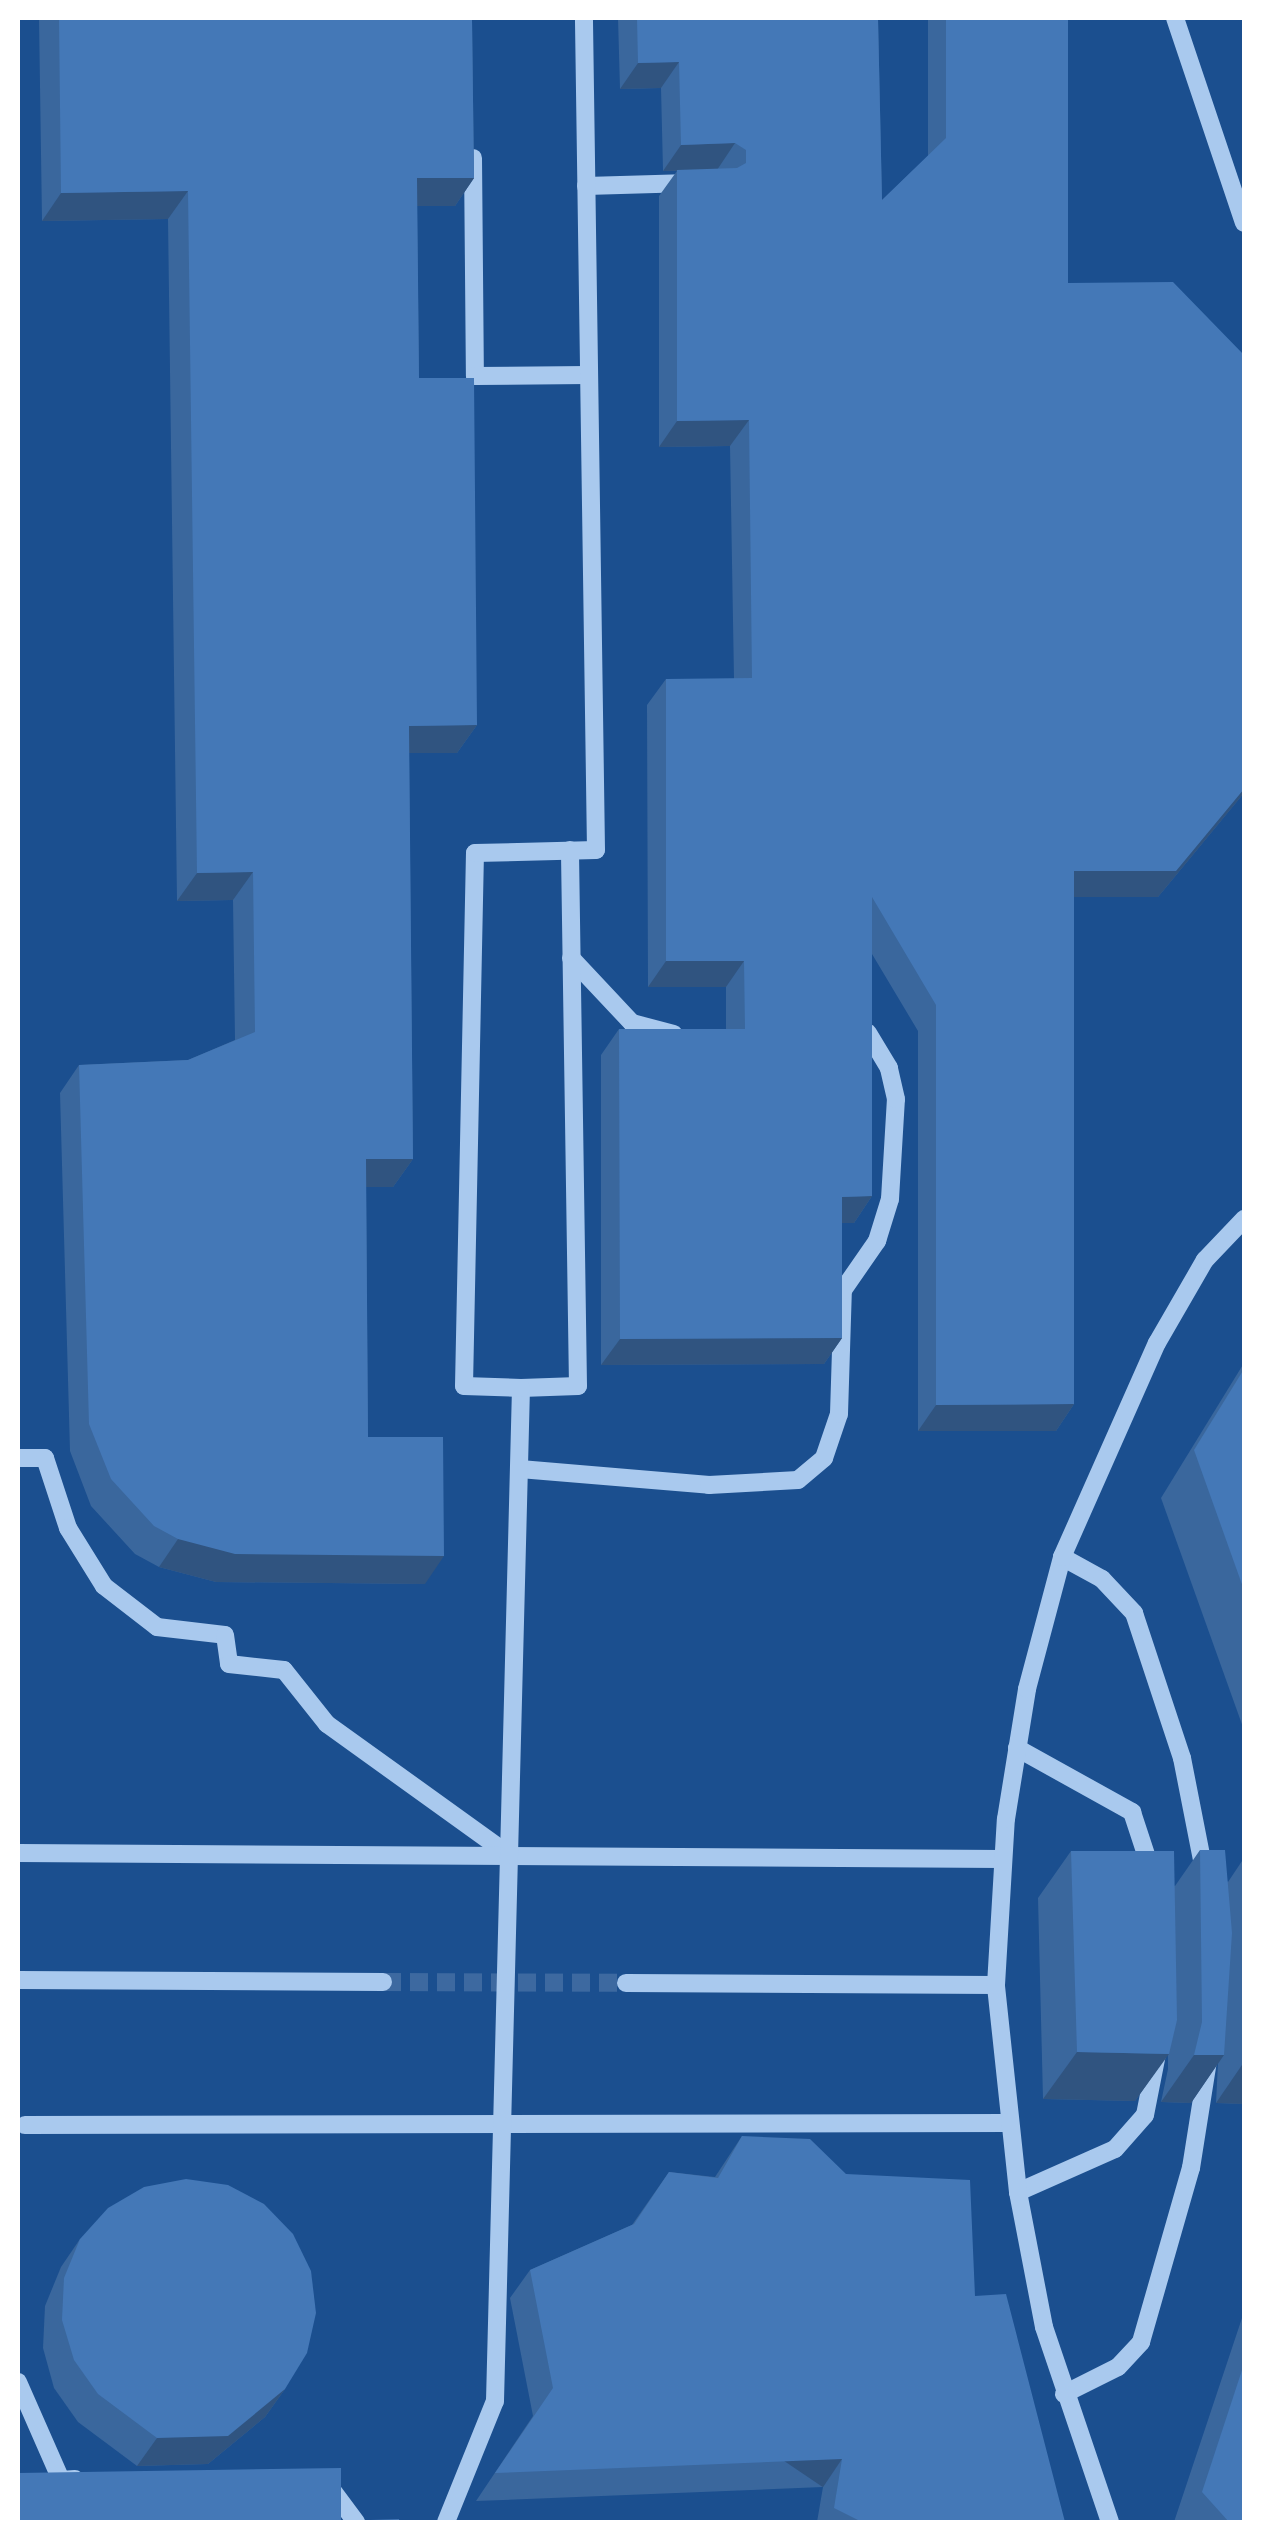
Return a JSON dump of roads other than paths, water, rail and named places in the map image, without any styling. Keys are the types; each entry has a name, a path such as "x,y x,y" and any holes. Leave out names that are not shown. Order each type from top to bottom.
{"street":[{"path":"570,850 578,1386 464,1386 475,853 570,850 596,850 584,18"},
{"path":"1175,18 1244,223"},
{"path":"472,137 474,376 588,375"},
{"path":"586,186 717,182"},
{"path":"571,958 632,1023 700,1034"},
{"path":"520,1469 709,1486 798,1480 824,1458 839,1414 844,1290 877,1241 890,1200 896,1099 888,1068 868,1033"},
{"path":"1110,2522 1064,2394 1018,2192 996,1985 1002,1858 1017,1748 1062,1557 1157,1342 1204,1260 1244,1219"},
{"path":"446,2522 495,2401 522,1388"},
{"path":"18,1458 44,1458 68,1528 104,1586 158,1627 225,1635 229,1664 284,1670 327,1724 511,1856"},
{"path":"1062,1557 1102,1580 1134,1613 1182,1758 1208,1899"},
{"path":"1017,1748 1132,1812 1151,1856 1154,1894"},
{"path":"18,1853 1002,1858"},
{"path":"18,1980 383,1982"},
{"path":"626,1983 996,1985"},
{"path":"1064,2394 1118,2368 1141,2342 1191,2168 1210,2034"},
{"path":"1018,2192 1116,2148 1145,2115 1158,2038"},
{"path":"25,2125 1008,2123"},
{"path":"18,2382 62,2480 101,2479"},
{"path":"301,2475 321,2474 356,2522"}],"tunnel":[{"path":"383,1982 626,1983"}]}
